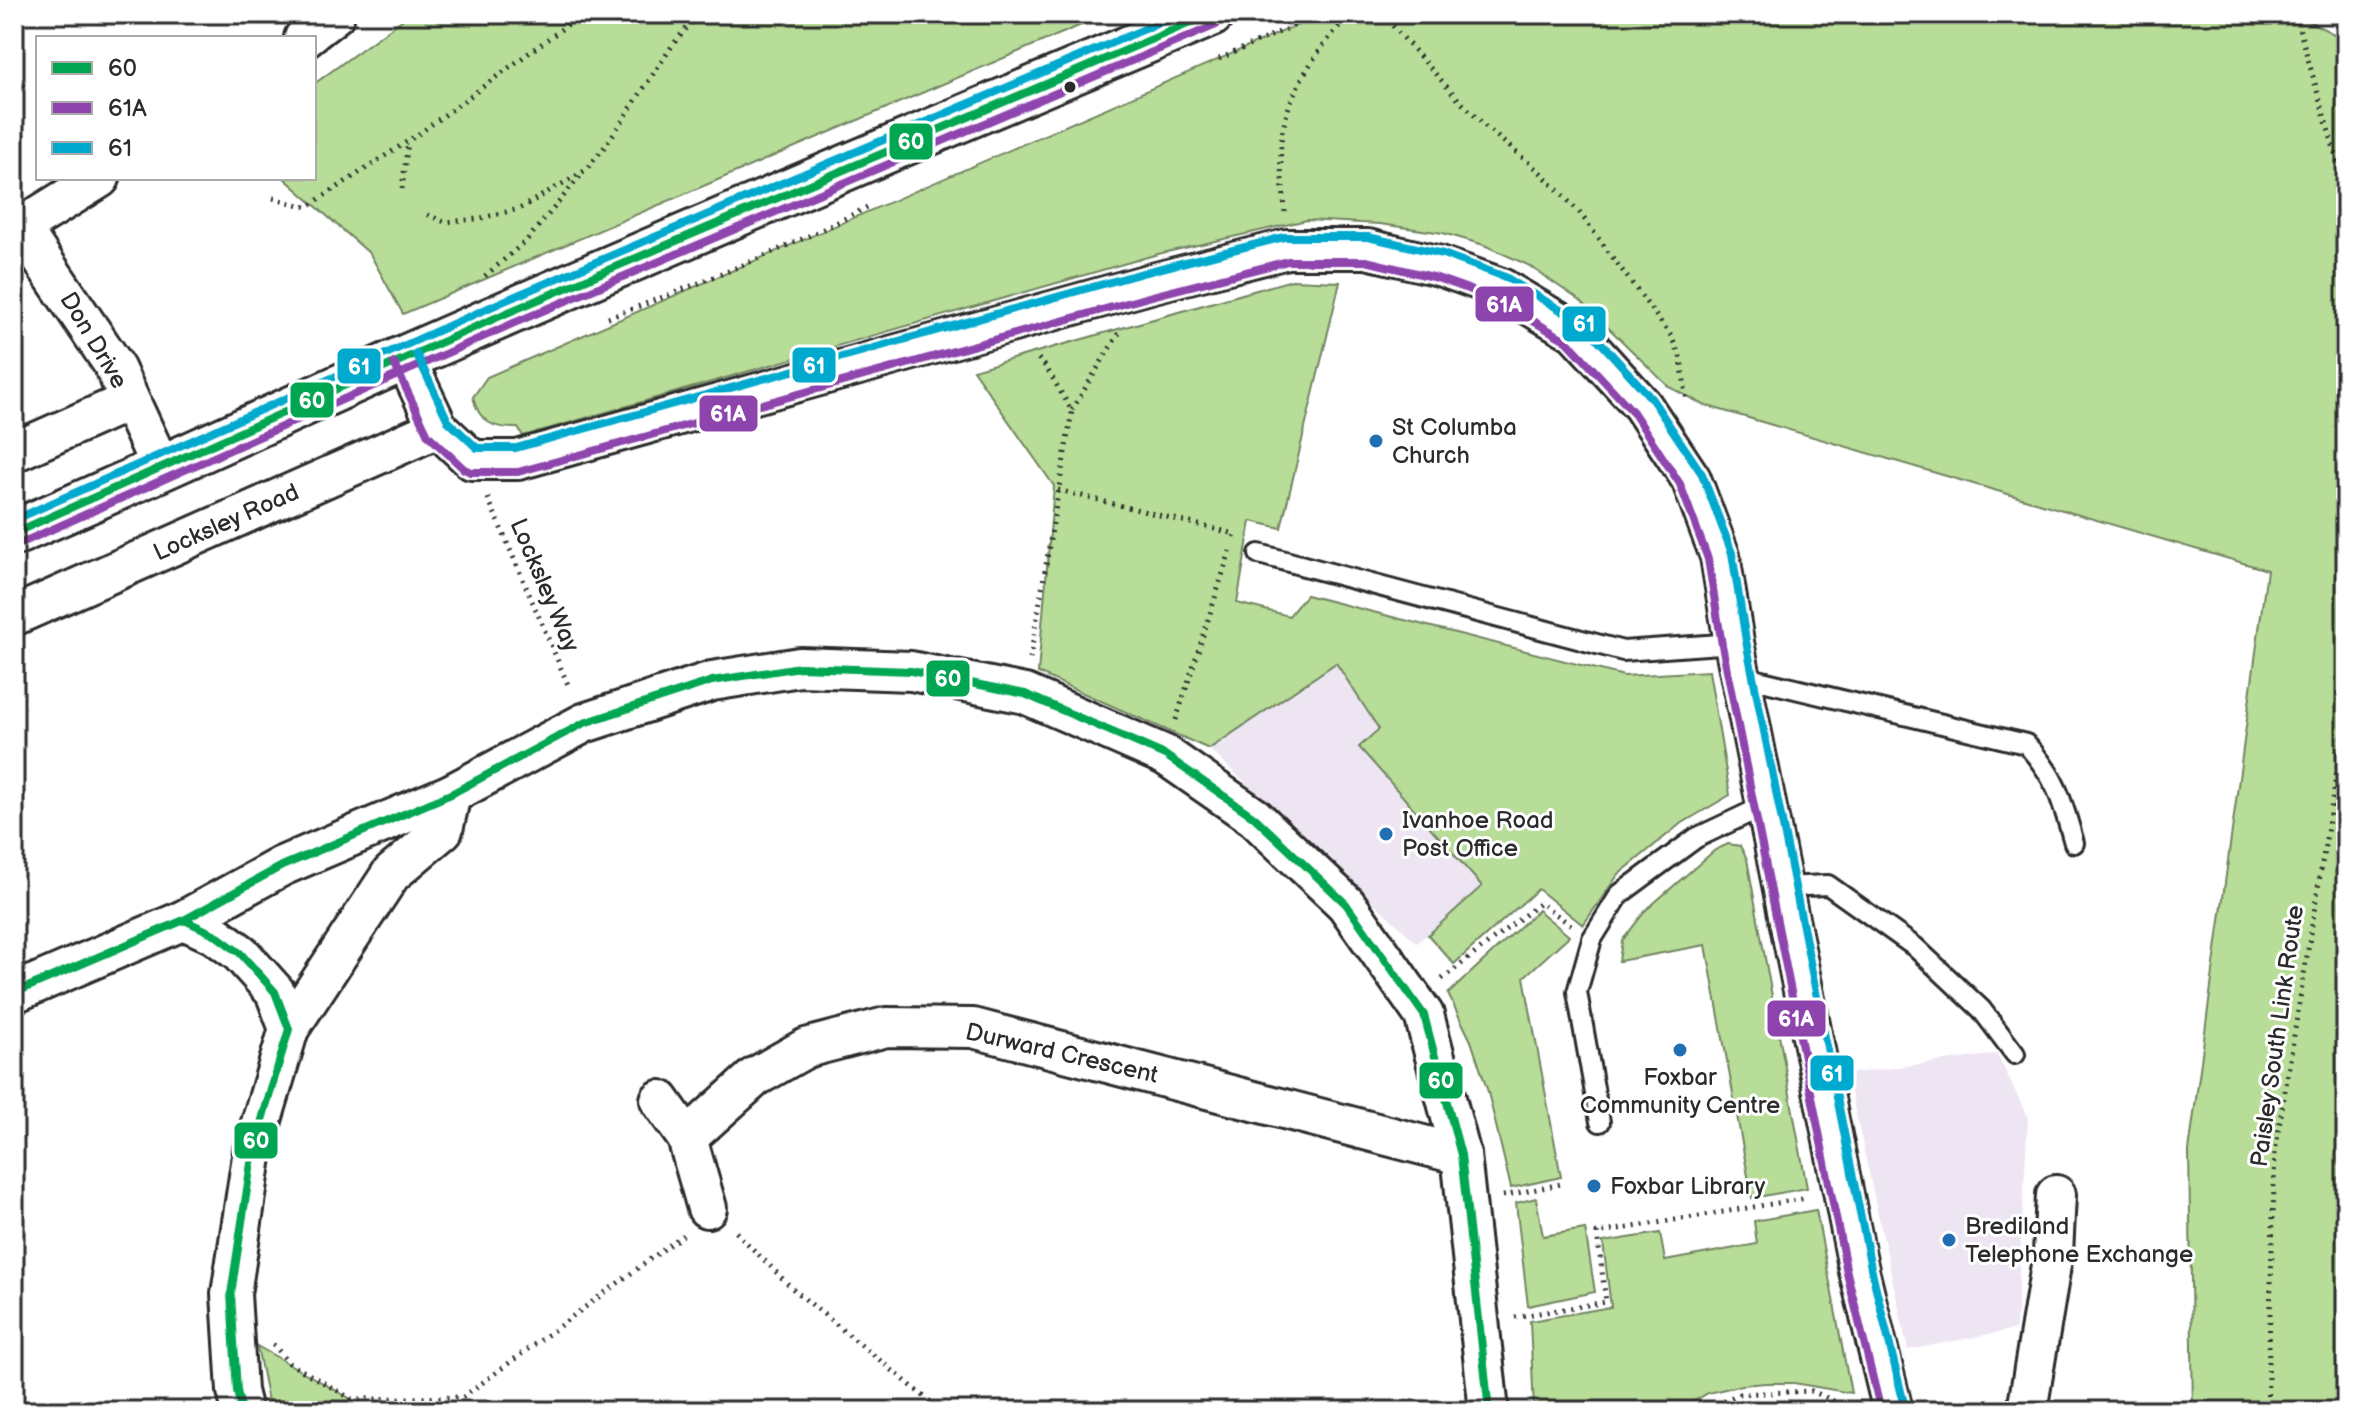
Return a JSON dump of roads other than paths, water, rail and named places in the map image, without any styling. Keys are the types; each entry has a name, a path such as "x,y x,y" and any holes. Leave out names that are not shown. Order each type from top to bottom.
{"street":[{"path":"307,36 335,14"},
{"path":"14,533 162,470 460,334 1211,14"},
{"path":"18,222 96,180"},
{"name":"Don Drive","path":"18,222 113,364 162,470"},
{"path":"405,358 438,428 472,460 518,460 1149,284 1287,249 1367,249 1440,266 1501,288 1575,332 1642,405 1691,479 1720,556 1843,1192 1893,1411"},
{"path":"14,452 129,401"},
{"name":"Locksley Road","path":"14,616 438,428"},
{"path":"14,993 184,920 282,866 451,794 584,723 712,681 800,667 911,671 1025,694 1165,755 1254,817 1346,904 1424,1015 1461,1155 1480,1323 1482,1406"},
{"path":"242,1411 237,1391 231,1294 253,1150 289,1029 391,874 443,830 451,794"},
{"path":"184,920 214,934 240,953 275,992 289,1029"},
{"name":"Durward Crescent","path":"687,1138 755,1077 806,1048 886,1027 973,1028 1461,1155"},
{"path":"660,1100 687,1138 707,1208"},
{"path":"2027,1411 2053,1253 2056,1195"}],"lane":[{"path":"1259,554 1623,651 1738,659 2026,744 2046,767 2059,789 2074,843"},
{"path":"1600,1122 1577,992 1592,939 1620,894 1696,838 1768,804"},
{"path":"1782,887 1828,885 1915,947 1981,1009 2015,1054"}],"place":[{"name":"St Columba Church","path":"1376,441"},
{"name":"Ivanhoe Road Post Office","path":"1386,834"},
{"name":"Foxbar Community Centre","path":"1680,1050"},
{"name":"Foxbar Library","path":"1594,1186"},
{"name":"Brediland Telephone Exchange","path":"1949,1240"}]}
